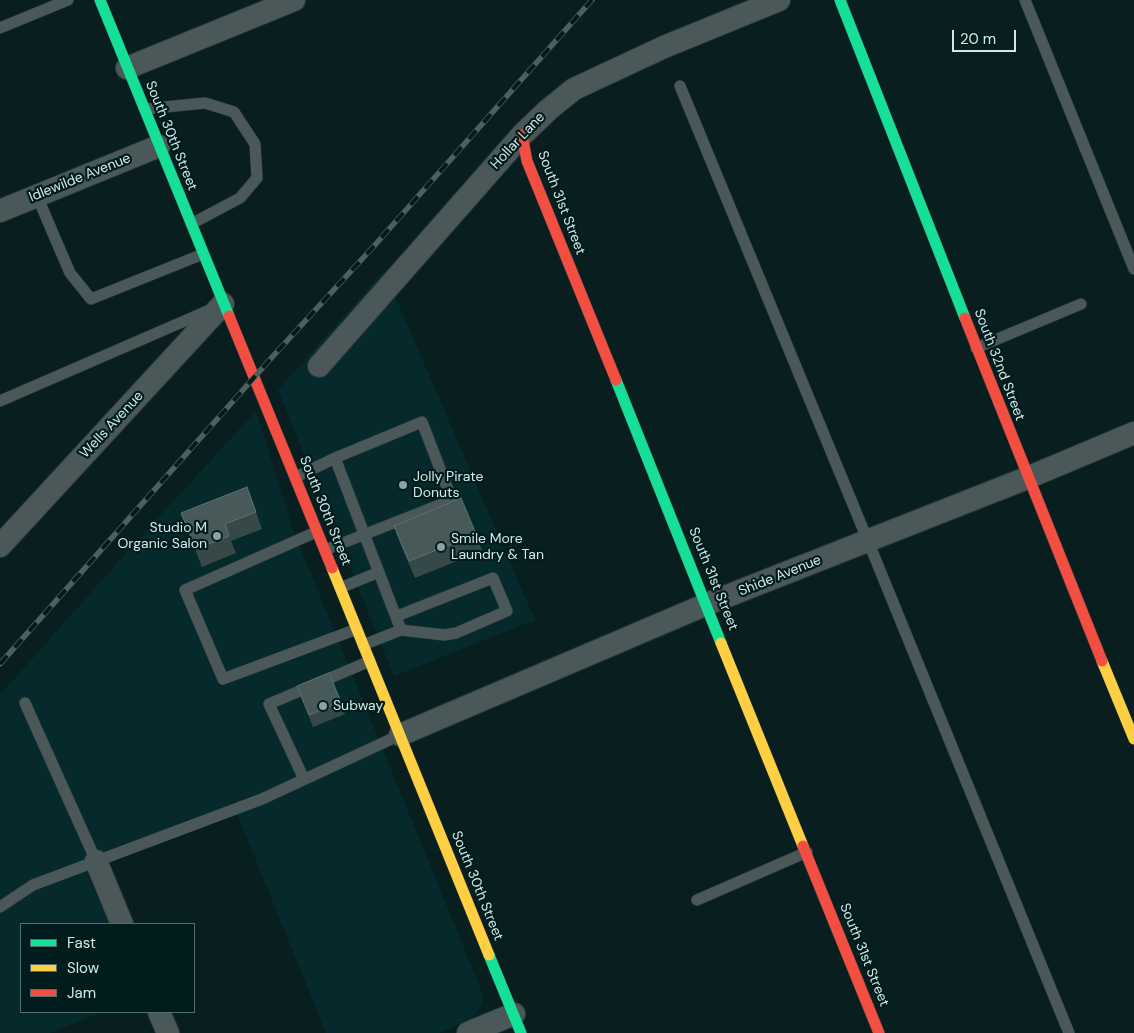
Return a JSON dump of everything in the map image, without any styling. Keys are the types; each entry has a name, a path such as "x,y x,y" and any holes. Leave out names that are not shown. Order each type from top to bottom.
{"street":[{"name":"South 30th Street","path":"100,0 518,1024"},
{"path":"127,68 294,0"},
{"name":"Hollar Lane","path":"319,366 522,135 574,89 664,47 779,0"},
{"name":"South 32nd Street","path":"840,0 1027,478 1134,740"},
{"name":"South 31st Street","path":"522,135 527,160 879,1033"},
{"name":"Idlewilde Avenue","path":"0,211 159,146"},
{"name":"Wells Avenue","path":"0,546 223,304"},
{"name":"Shide Avenue","path":"400,735 707,604 1027,478 1134,433"},
{"path":"96,861 122,923"},
{"path":"468,1033 518,1024"}],"lane":[{"path":"0,28 68,0"},
{"path":"1025,0 1134,270"},
{"path":"680,86 1069,1033"},
{"path":"144,109 205,103 234,112 255,144 257,178 240,198 191,224"},
{"path":"37,196 70,273 91,299 203,254"},
{"path":"0,401 223,304"},
{"path":"976,348 1081,304"},
{"path":"296,477 335,458 422,422 452,500 325,550"},
{"path":"335,458 366,534 401,630"},
{"path":"317,531 185,590 223,679 357,629"},
{"path":"340,588 379,572"},
{"path":"363,645 401,630 444,635 456,633 507,611 493,578 397,616"},
{"path":"304,779 269,704 370,661"},
{"path":"25,703 96,861"},
{"path":"0,907 33,885 262,798 400,735"},
{"path":"697,900 806,852"}],"shaded area":[{"path":"384,271 535,620 394,676 278,390"},
{"path":"256,411 293,530 482,992 482,1004 473,1018 439,1033 326,1033 238,816 236,801 85,869 109,923 20,923 20,1013 99,1013 50,1033 0,1033 0,695 125,554"}],"building":[{"path":"247,487 256,512 225,524 229,536 196,549 181,513"},
{"path":"461,498 476,534 409,561 394,526"},
{"path":"329,673 341,702 309,715 297,686"}],"railway":[{"path":"0,664 592,0"}],"traffic: fast":[{"path":"100,0 229,316"},
{"path":"840,0 965,318"},
{"path":"616,380 721,643"},
{"path":"489,955 521,1033"}],"traffic: slow":[{"path":"332,568 489,955"},
{"path":"721,643 803,846"},
{"path":"1102,661 1134,739"}],"traffic: jam":[{"path":"522,135 527,161 616,380"},
{"path":"229,316 332,568"},
{"path":"965,318 1102,661"},
{"path":"803,846 879,1033"}],"place":[{"name":"Jolly Pirate Donuts","path":"403,485"},
{"name":"Studio M Organic Salon","path":"217,536"},
{"name":"Smile More Laundry & Tan","path":"441,547"},
{"name":"Subway","path":"323,706"}]}
